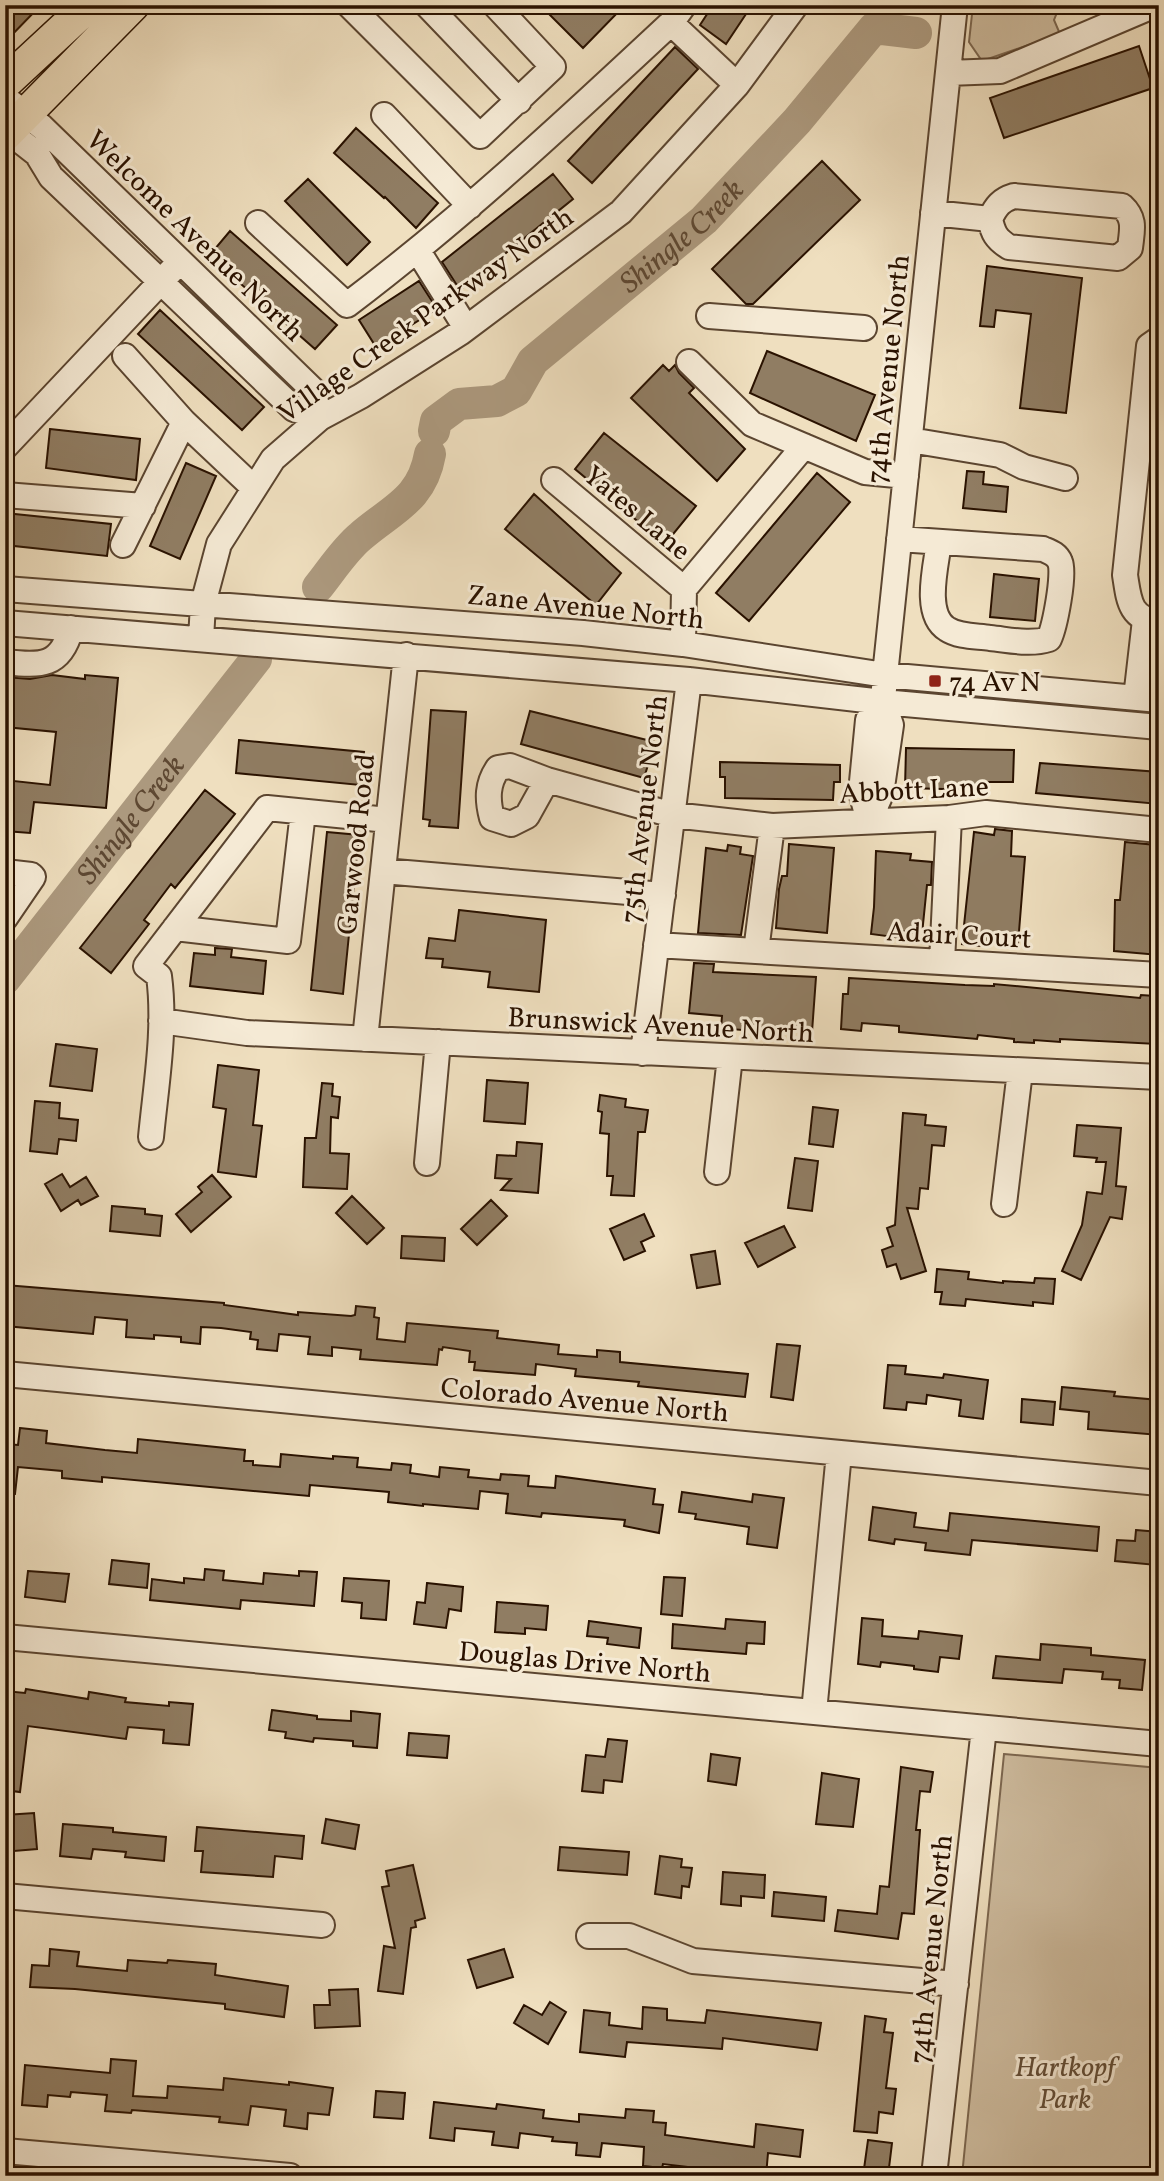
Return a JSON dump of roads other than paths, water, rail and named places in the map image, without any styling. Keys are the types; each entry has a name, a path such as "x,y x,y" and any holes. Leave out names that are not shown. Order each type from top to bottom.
{"main road":[{"path":"5,83 89,5"},
{"path":"10,121 133,5"}],"street":[{"path":"349,5 480,136 553,67 495,5"},
{"path":"427,5 519,101"},
{"name":"Village Creek Parkway North","path":"201,639 203,604 219,544 273,459 320,418 362,396 466,328 621,212 737,85 796,5"},
{"name":"74th Avenue North","path":"869,821 881,794 891,724 883,702 885,675 955,5"},
{"path":"948,73 1000,71 1155,5"},
{"path":"258,223 347,305 418,251 470,206 678,14 737,85"},
{"path":"384,114 470,206"},
{"name":"Welcome Avenue North","path":"10,121 42,127 181,260 313,390 320,418"},
{"name":"Welcome Avenue North","path":"10,121 37,154 51,177 294,409 320,418"},
{"path":"1014,196 1122,206 1133,221 1130,248 1118,258 1009,247 1000,242 993,232 990,219 1003,199 1014,196"},
{"path":"933,213 990,219"},
{"path":"418,251 466,328"},
{"path":"8,440 162,283 181,260"},
{"path":"709,316 864,328"},
{"path":"1147,699 1152,621 1130,607 1125,575 1149,346 1159,339"},
{"path":"125,356 184,422 254,488"},
{"path":"689,362 752,424 865,472 906,476"},
{"path":"123,545 184,422"},
{"path":"910,440 1000,455 1024,467 1065,478"},
{"path":"683,644 684,589 804,446"},
{"name":"Yates Lane","path":"554,480 684,589"},
{"path":"5,495 143,506"},
{"path":"899,539 1043,549 1056,554 1061,563 1060,577 1055,625 1049,639 1024,642 961,634 938,622 933,608 939,542"},
{"name":"Zane Avenue North","path":"5,589 583,633 683,644 885,675 1147,699"},
{"path":"5,623 689,680 883,702 1159,727"},
{"path":"5,663 36,664 49,661 58,656 67,645 71,628"},
{"name":"Garwood Road","path":"365,1039 405,655"},
{"name":"75th Avenue North","path":"643,1053 689,680"},
{"name":"Abbott Lane","path":"547,780 673,815 772,826 949,818 986,813 1159,830"},
{"path":"151,1137 161,1021 159,976 146,966 267,808 388,820"},
{"path":"175,928 288,941 303,812"},
{"path":"942,962 949,818"},
{"path":"756,951 772,826"},
{"path":"383,871 663,895"},
{"path":"5,872 33,877 5,918"},
{"name":"75th Avenue North","path":"656,945 756,951"},
{"name":"Adair Court","path":"756,951 1159,975"},
{"name":"Brunswick Avenue North","path":"161,1021 247,1033 1159,1077"},
{"path":"427,1163 438,1042"},
{"path":"717,1172 730,1057"},
{"path":"1004,1204 1020,1071"},
{"name":"Colorado Avenue North","path":"5,1374 1159,1483"},
{"path":"814,1712 839,1453"},
{"name":"Douglas Drive North","path":"5,1637 1159,1744"},
{"name":"74th Avenue North","path":"934,2176 984,1728"},
{"path":"5,1896 322,1925"},
{"path":"589,1936 629,1936 692,1961 956,1983"},
{"path":"5,2151 162,2170 290,2176"}],"waterway":[{"name":"Shingle Creek","path":"434,431 436,421 459,404 497,401 516,391 533,361 704,220 797,121 874,28 916,33"},
{"name":"Shingle Creek","path":"318,587 355,542 413,493 426,470 430,454"},
{"name":"Shingle Creek","path":"5,979 256,659"}],"place":[{"name":"74 Av N","path":"935,681"}],"park label":[{"name":"Hartkopf Park","path":"1065,2082"}]}
